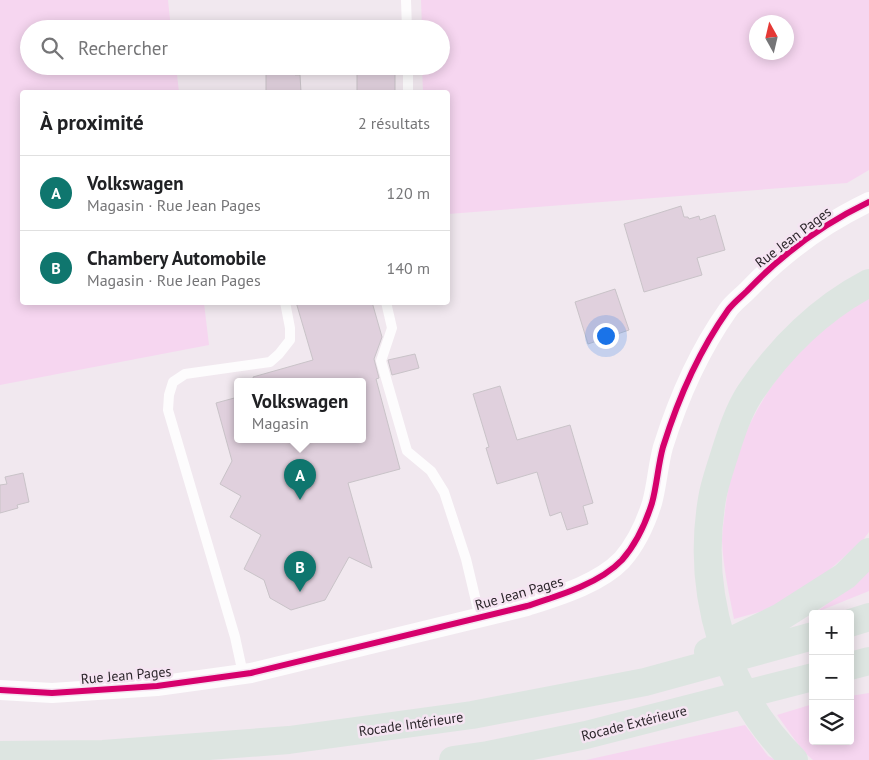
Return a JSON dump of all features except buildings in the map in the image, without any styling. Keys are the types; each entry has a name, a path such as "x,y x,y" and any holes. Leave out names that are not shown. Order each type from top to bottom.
{"highway":[{"path":"788,754 752,710 732,670 716,624 707,552 712,499 732,431 750,393 778,357 813,320 854,291 869,284"},
{"path":"645,682 779,618 845,576 869,552"},
{"path":"854,622 869,617"},
{"name":"Rocade Intérieure","path":"6,754 102,754 289,740 472,715 645,682 809,637"},
{"path":"854,665 869,661"},
{"name":"Rocade Extérieure","path":"453,760 488,755 586,735 809,679"}],"street":[{"name":"Rue Jean Pages","path":"0,690 52,693 100,690 157,686 243,674 527,606 568,592 600,576 622,560 638,537 652,502 663,449 682,394 703,352 729,309 761,276 801,243 842,215 869,202"}],"lane":[{"path":"406,0 407,20"},
{"path":"408,75 408,90"},
{"path":"243,674 235,637 168,410 169,395 173,382 185,374 270,362 290,340 290,328 286,305"},
{"path":"387,305 392,328 381,361 407,452 430,471 444,492 466,559 480,618"}],"shaded area":[{"path":"0,0 168,0 170,20 20,20 20,75 177,75 179,90 20,90 20,305 204,305 209,345 0,385"},
{"path":"421,0 869,0 869,170 847,183 450,214 450,90 423,90 422,75 450,75 450,20 422,20"},
{"path":"869,298 869,532 863,540 826,573 793,596 763,611 734,619 725,570 722,536 731,477 741,445 754,415 771,387 792,361 815,337 841,316"},
{"path":"869,567 869,591 819,610"},
{"path":"869,693 869,760 813,760 803,751 777,715 809,705 809,745 854,745 854,695"},
{"path":"745,725 768,756 776,760 586,760"}],"cycle path":[{"path":"0,690 52,693 157,686 251,673 527,606 552,598 602,576 622,560 632,547 644,525 654,496 663,447 675,411 690,376 717,326 728,310 789,252 819,230 869,202"}],"place":[{"name":"Volkswagen","path":"300,500"},
{"name":"Chambery Automobile","path":"300,592"}]}
